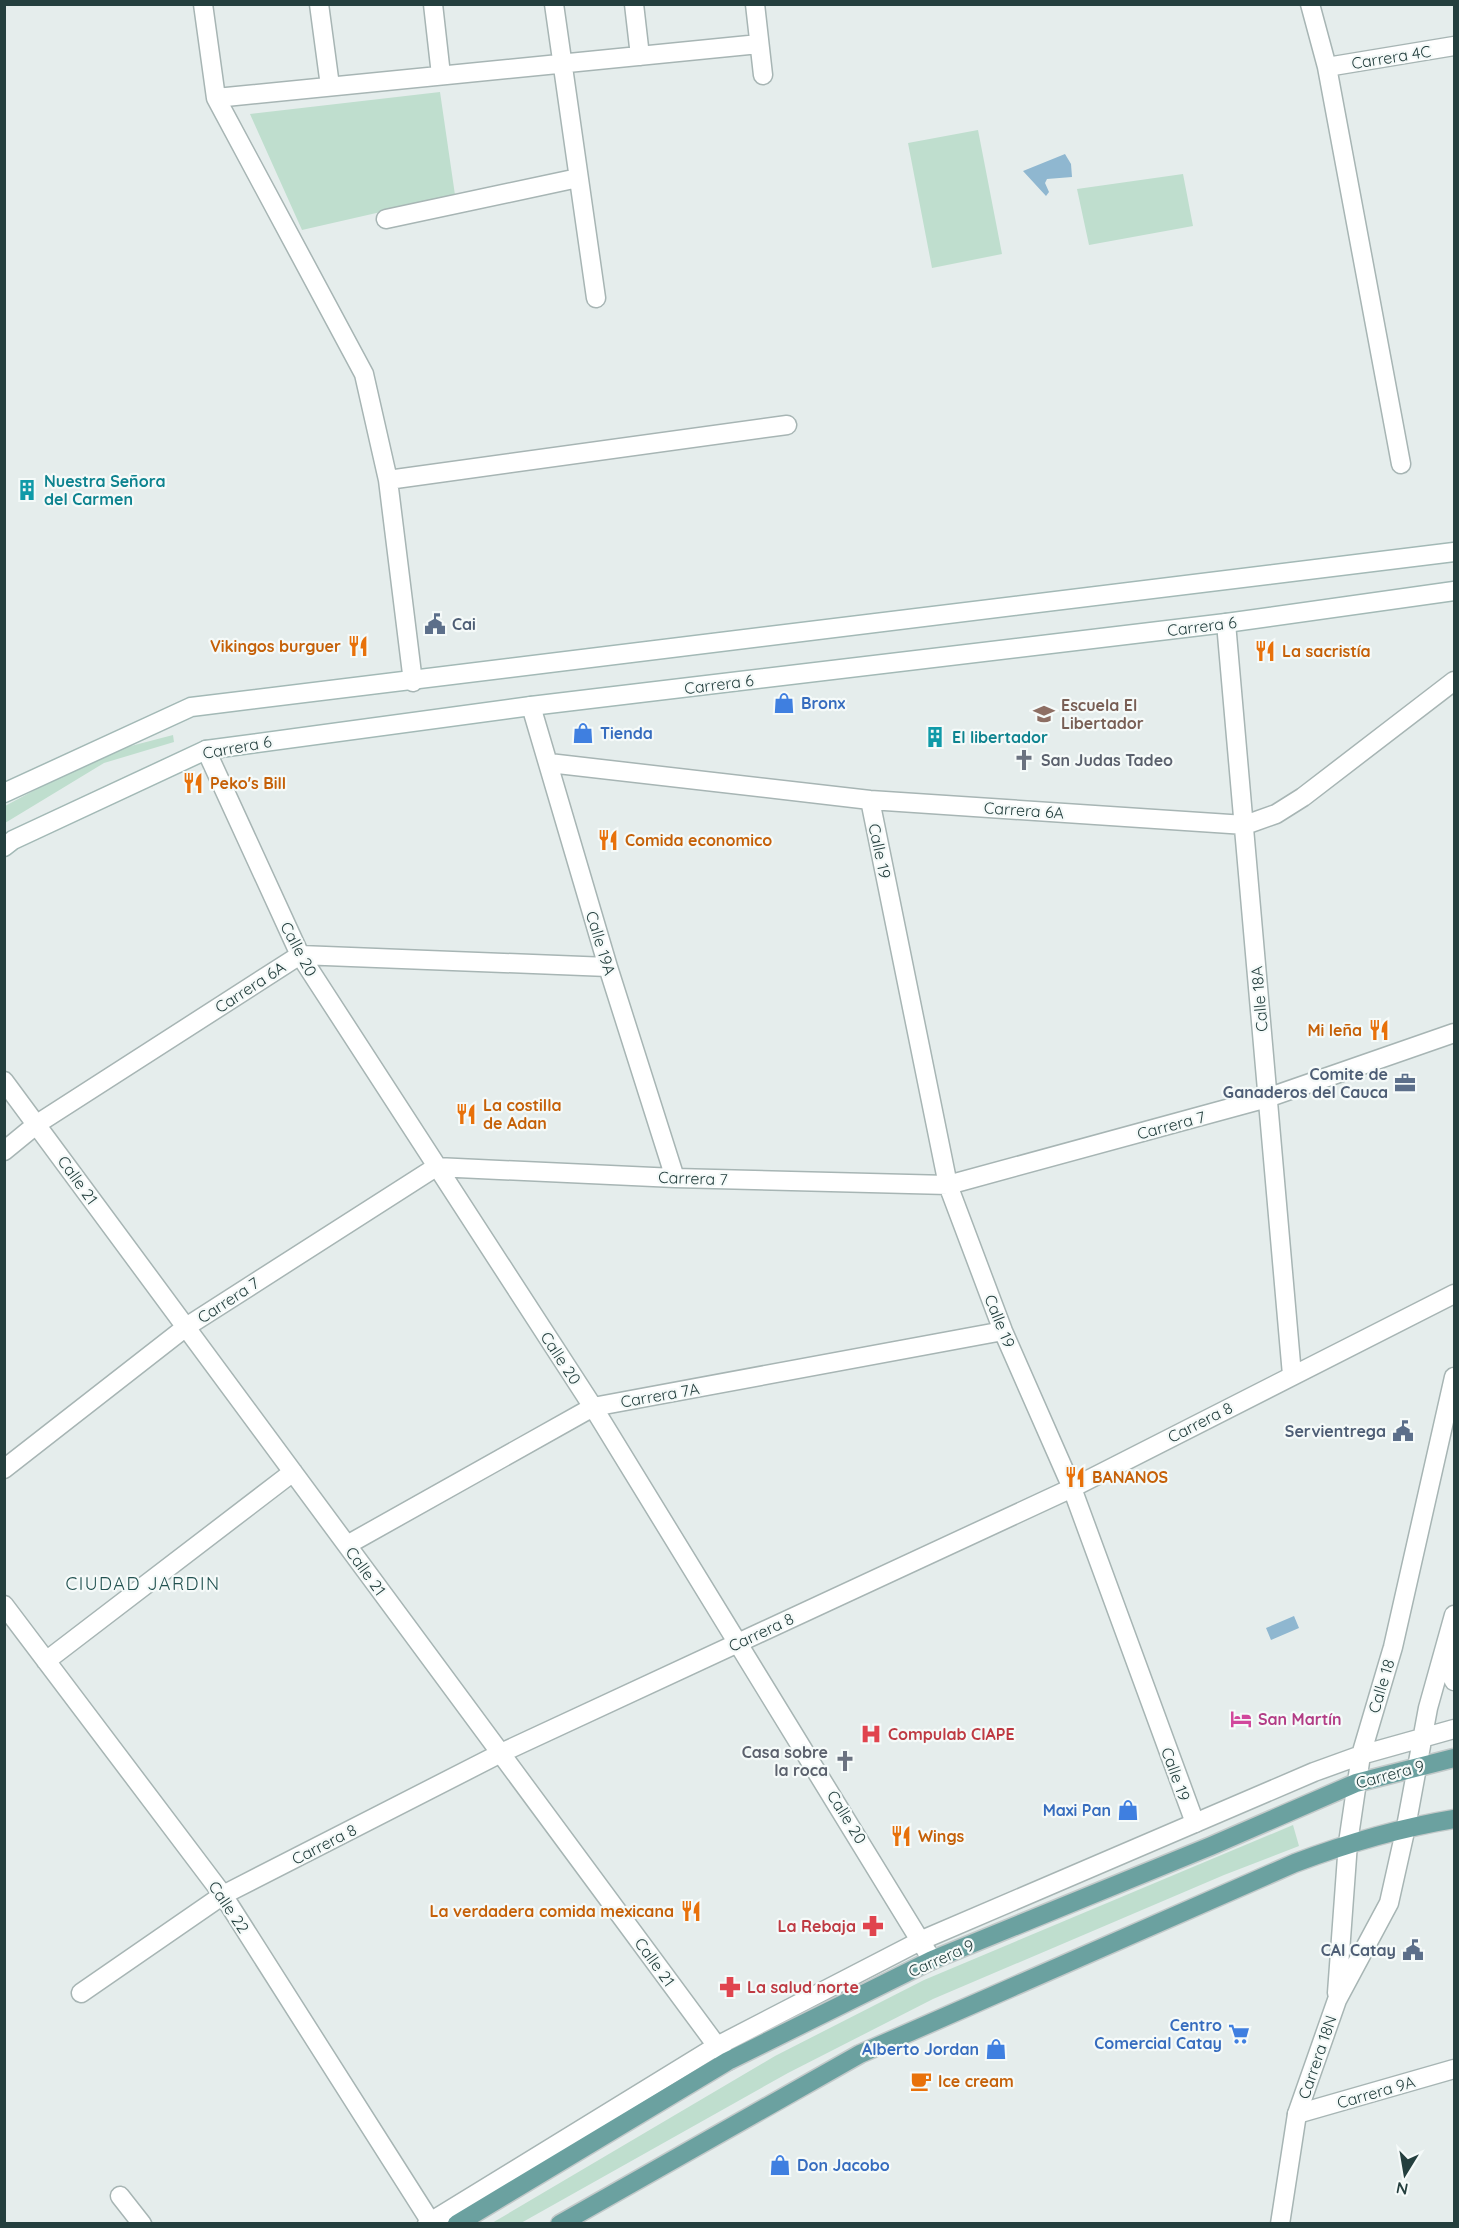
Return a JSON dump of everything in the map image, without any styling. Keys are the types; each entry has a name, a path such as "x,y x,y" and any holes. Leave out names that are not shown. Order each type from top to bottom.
{"main road":[{"name":"Carrera 9","path":"457,2223 728,2061 932,1960 1211,1846 1356,1783 1455,1758"},
{"path":"560,2223 861,2054 1252,1882 1348,1843 1406,1827 1455,1819"}],"street":[{"path":"203,4 216,98 364,374 388,480 413,682"},
{"path":"319,4 330,86"},
{"path":"433,4 441,75"},
{"path":"554,4 596,298"},
{"path":"634,4 640,56"},
{"path":"755,4 763,75"},
{"path":"1310,4 1327,67 1401,464"},
{"path":"216,98 759,44"},
{"name":"Carrera 4C","path":"1327,67 1455,46"},
{"path":"386,219 578,178"},
{"path":"388,480 787,425"},
{"path":"4,793 191,707 413,682 1455,552"},
{"name":"Carrera 6","path":"4,847 13,840 206,750 531,706 1226,623 1455,591"},
{"name":"Calle 18A","path":"1226,623 1292,1375"},
{"name":"Carrera 6A","path":"549,763 870,800 1245,825 1276,814 1303,797 1455,681"},
{"name":"Calle 19A","path":"531,706 608,967 675,1178"},
{"name":"Calle 20","path":"206,750 300,955 593,1407 740,1642 932,1960"},
{"name":"Calle 19","path":"870,800 948,1185 1003,1331 1072,1488 1195,1823"},
{"name":"Carrera 6A","path":"4,1151 37,1124 300,955 608,967"},
{"name":"Carrera 7","path":"4,1469 186,1327 436,1167 675,1178 948,1185 1268,1098 1455,1033"},
{"name":"Calle 21","path":"4,1081 728,2061"},
{"name":"Carrera 8","path":"81,1993 223,1895 501,1753 1072,1488 1455,1293"},
{"name":"Carrera 7A","path":"347,1545 593,1407 1003,1331"},
{"name":"Calle 18","path":"1337,2001 1348,1843 1361,1755 1392,1647 1455,1377"},
{"path":"46,1661 293,1472"},
{"name":"Calle 22","path":"4,1605 223,1895 430,2223"},
{"path":"1406,1827 1428,1708 1455,1616"},
{"path":"1446,1649 1449,1670 1455,1681"},
{"path":"430,2223 717,2046 922,1940 1195,1823 1361,1755 1455,1728"},
{"name":"Carrera 18N","path":"1276,2222 1297,2114 1337,2001 1389,1903 1406,1827"},
{"name":"Carrera 9A","path":"1297,2114 1455,2069"},
{"path":"120,2196 142,2223"}],"green space":[{"path":"440,92 455,195 302,230 250,114"},
{"path":"978,130 1002,254 932,268 908,143"},
{"path":"1183,174 1193,226 1089,245 1077,189"},
{"path":"173,735 174,742 104,763 5,823 5,806 104,753"},
{"path":"1293,1825 1299,1846 1224,1875 933,1999 788,2073 521,2223 492,2223 775,2056 924,1980"}],"water":[{"path":"1065,154 1071,164 1072,177 1047,179 1045,183 1049,192 1046,196 1023,171"},
{"path":"1294,1616 1299,1628 1271,1640 1266,1628"}],"place":[{"name":"Nuestra Señora del Carmen","path":"27,490"},
{"name":"Cai","path":"435,624"},
{"name":"Vikingos burguer","path":"358,646"},
{"name":"La sacristía","path":"1265,651"},
{"name":"Bronx","path":"784,703"},
{"name":"Escuela El Libertador","path":"1044,714"},
{"name":"Tienda","path":"583,733"},
{"name":"El libertador","path":"935,737"},
{"name":"San Judas Tadeo","path":"1024,760"},
{"name":"Peko's Bill","path":"193,783"},
{"name":"Comida economico","path":"608,840"},
{"name":"Mi leña","path":"1379,1030"},
{"name":"Comite de Ganaderos del Cauca","path":"1405,1083"},
{"name":"La costilla de Adan","path":"466,1114"},
{"name":"Servientrega","path":"1403,1431"},
{"name":"BANANOS","path":"1075,1477"},
{"name":"San Martín","path":"1241,1719"},
{"name":"Compulab CIAPE","path":"871,1734"},
{"name":"Casa sobre la roca","path":"845,1761"},
{"name":"Maxi Pan","path":"1128,1810"},
{"name":"Wings","path":"901,1836"},
{"name":"La verdadera comida mexicana","path":"691,1911"},
{"name":"La Rebaja","path":"873,1926"},
{"name":"CAI Catay","path":"1413,1950"},
{"name":"La salud norte","path":"730,1987"},
{"name":"Centro Comercial Catay","path":"1239,2034"},
{"name":"Alberto Jordan","path":"996,2049"},
{"name":"Ice cream","path":"921,2081"},
{"name":"Don Jacobo","path":"780,2165"}],"district":[{"name":"CIUDAD JARDIN","path":"143,1583"}]}
